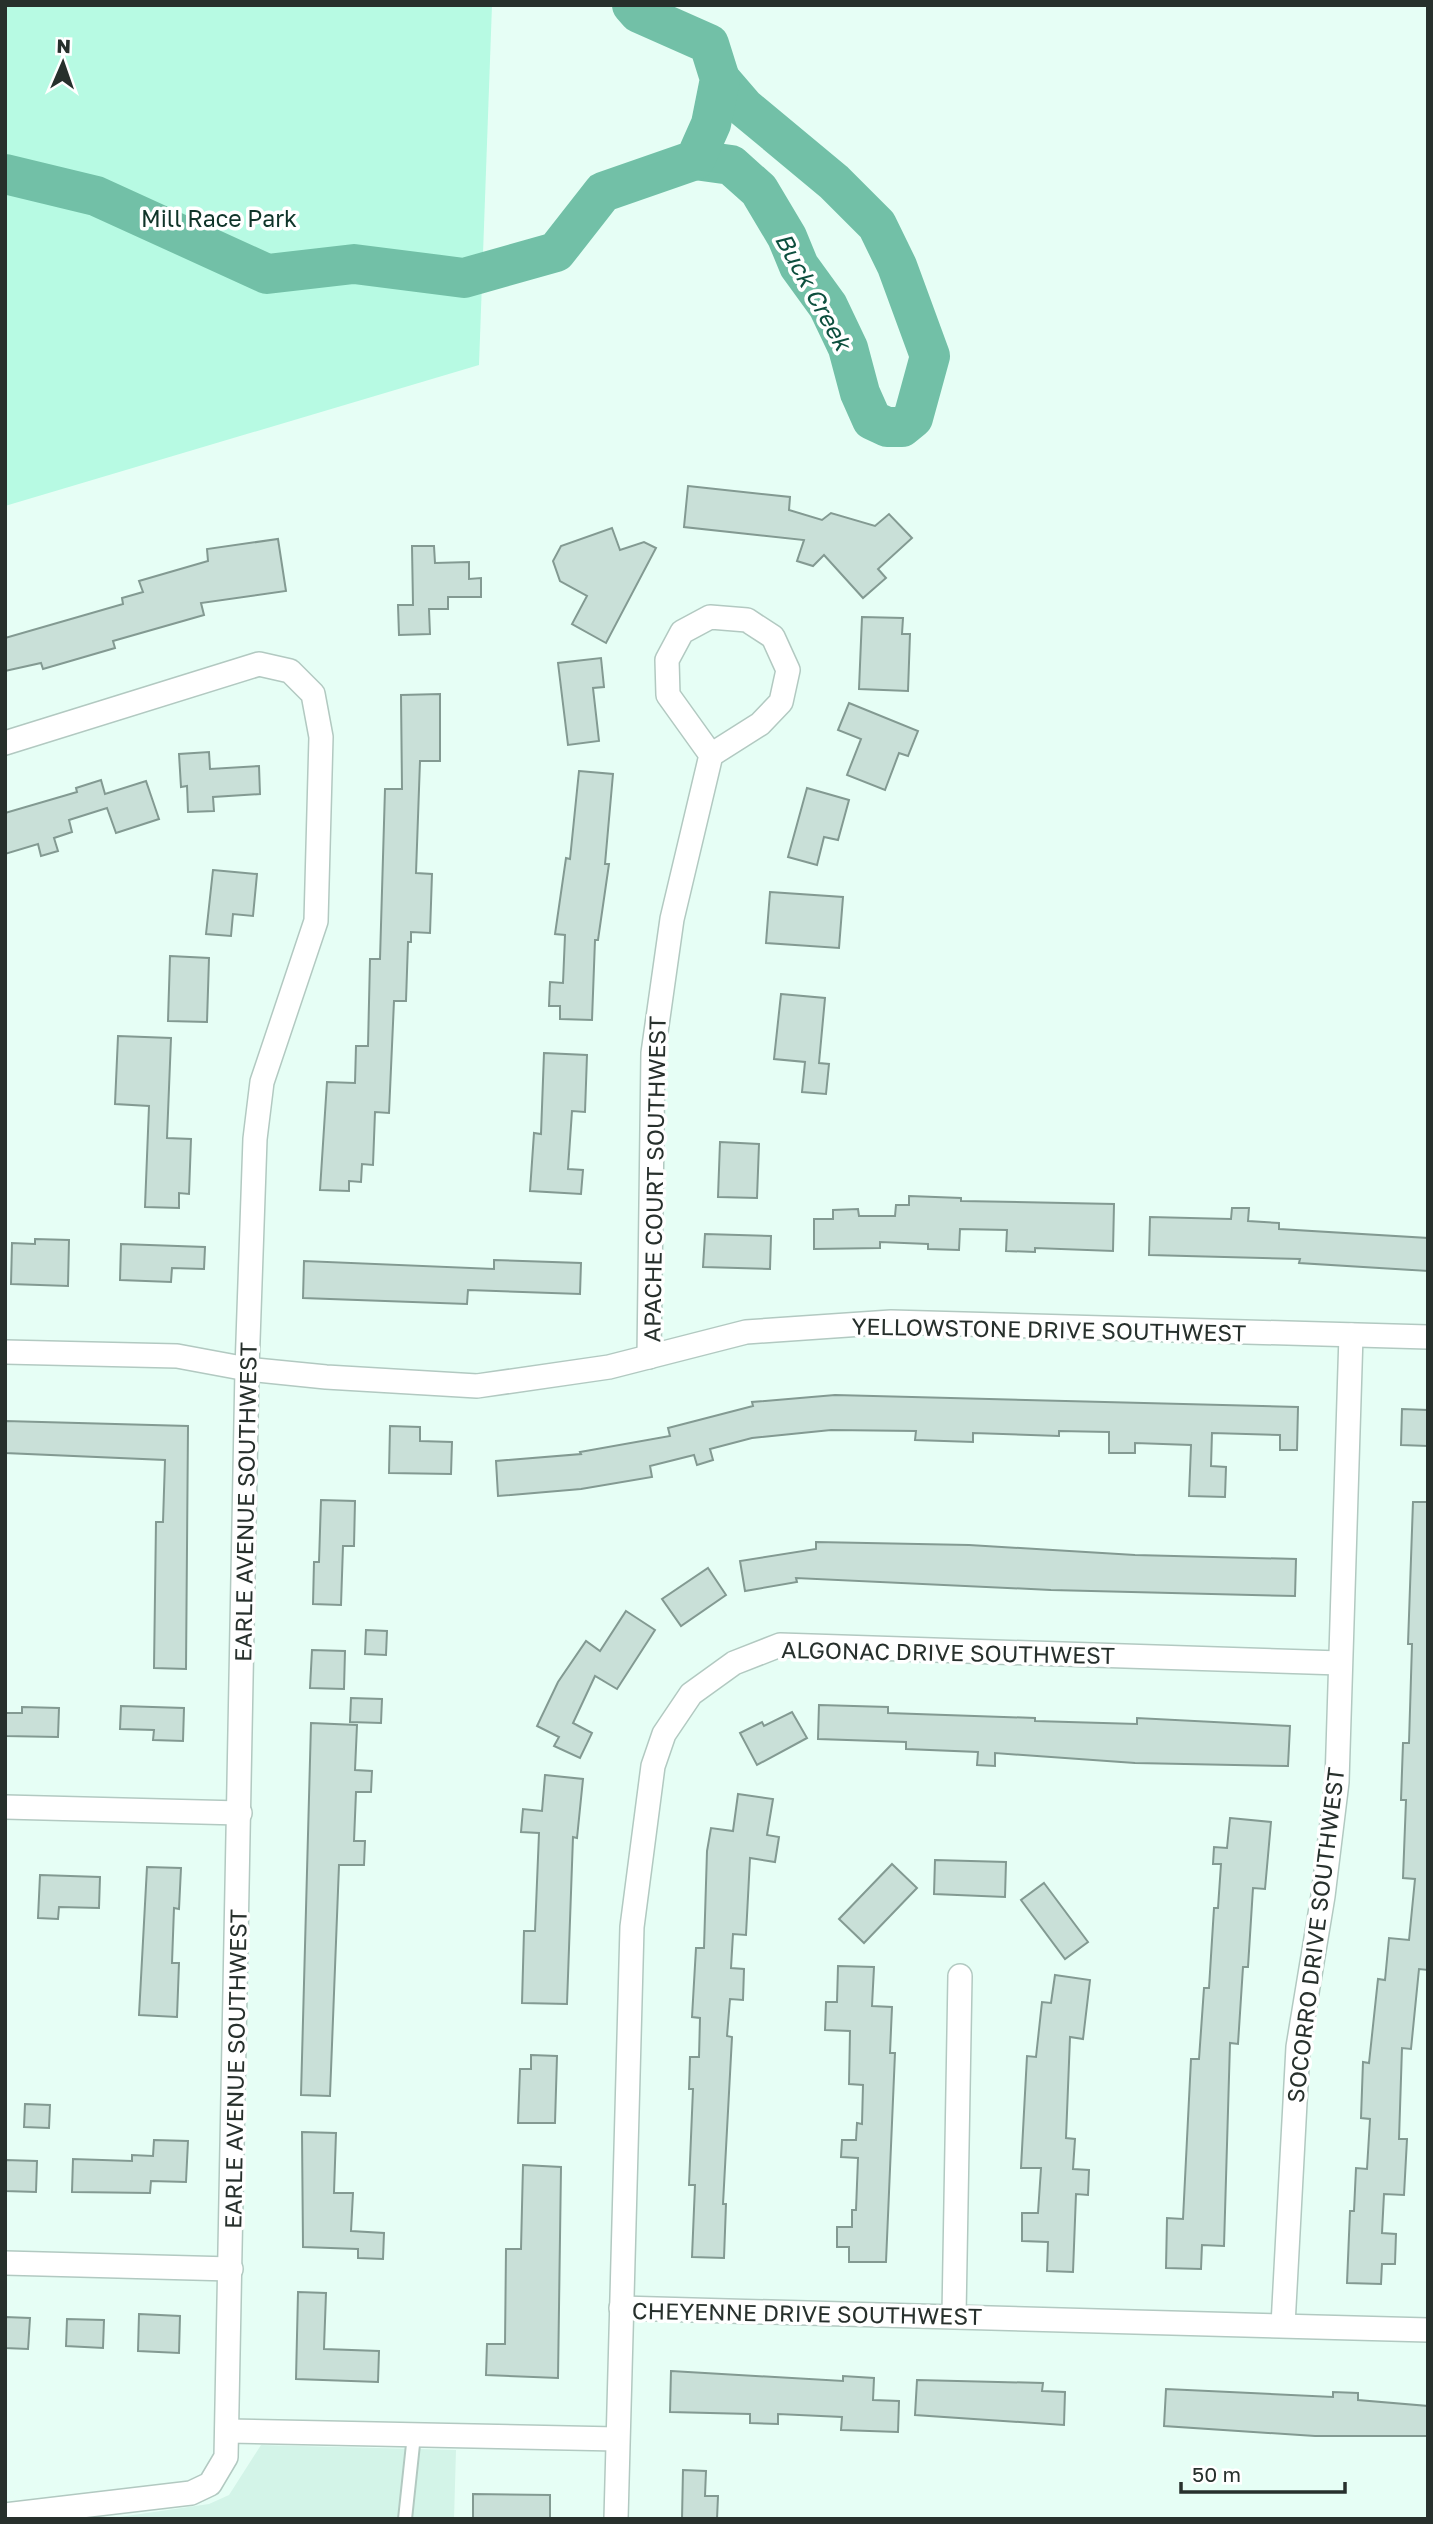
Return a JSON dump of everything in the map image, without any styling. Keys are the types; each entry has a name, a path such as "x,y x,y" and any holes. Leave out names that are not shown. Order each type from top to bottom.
{"street":[{"path":"710,617 747,620 773,637 788,670 781,702 760,724 711,755 668,695 667,660 682,632 710,617"},
{"name":"EARLE AVENUE SOUTHWEST","path":"5,743 259,664 290,671 313,694 321,737 316,921 308,952 295,977 262,1082 255,1139 247,1369 228,2431 222,2468 210,2484 191,2493 5,2515"},
{"name":"APACHE COURT SOUTHWEST","path":"649,1357 653,1053 672,919 711,755"},
{"name":"YELLOWSTONE DRIVE SOUTHWEST","path":"5,1352 177,1356 247,1369 477,1386 609,1367 746,1332 891,1322 1428,1337"},
{"name":"SOCORRO DRIVE SOUTHWEST","path":"1283,2325 1294,2081 1334,1819 1351,1335"},
{"name":"ALGONAC DRIVE SOUTHWEST","path":"621,2308 627,2022 635,1889 648,1791 658,1750 672,1720 702,1684 750,1655 780,1645 800,1644 1340,1663"},
{"path":"5,1807 240,1812"},
{"path":"954,2315 960,1976"},
{"path":"5,2263 231,2269"},
{"name":"CHEYENNE DRIVE SOUTHWEST","path":"616,2519 621,2308 1428,2330"},
{"path":"228,2431 617,2439"}],"lane":[{"path":"405,2519 414,2435"}],"shaded area":[{"path":"261,2445 456,2450 454,2519 106,2519 209,2504 229,2495"}],"green space":[{"name":"Mill Race Park","path":"5,5 492,5 479,365 5,506"}],"building":[{"path":"688,486 790,497 789,510 822,520 831,513 875,526 889,514 912,538 878,569 886,578 863,598 824,555 813,566 797,561 804,540 684,527"},
{"path":"612,528 620,550 644,542 656,548 606,643 572,624 587,596 560,581 553,561 561,546"},
{"path":"278,539 286,591 201,603 204,615 113,641 115,648 43,669 41,663 5,671 5,638 123,604 122,598 143,592 139,581 208,561 207,549"},
{"path":"412,546 434,546 435,563 469,562 469,579 481,578 481,597 448,597 448,609 429,609 430,634 399,635 398,605 413,605"},
{"path":"862,617 903,618 902,634 910,634 908,691 859,689"},
{"path":"601,658 604,687 593,688 599,741 568,745 558,663"},
{"path":"440,694 440,761 420,761 416,873 432,874 430,933 411,932 411,942 408,942 406,1001 394,1001 389,1113 375,1112 373,1165 362,1164 361,1182 349,1181 349,1191 320,1190 327,1082 355,1083 356,1046 368,1046 370,959 380,959 385,789 402,789 401,695"},
{"path":"849,703 918,731 908,756 899,753 885,790 847,775 861,739 838,730"},
{"path":"209,752 210,769 259,766 260,794 213,797 214,811 188,812 187,786 181,787 179,754"},
{"path":"579,771 613,774 605,864 609,864 598,940 595,940 592,1020 560,1019 560,1006 549,1006 550,982 563,983 565,935 555,934 566,858 570,859"},
{"path":"101,780 105,794 146,781 159,819 116,833 107,808 69,820 72,832 54,838 58,851 41,856 38,844 5,854 5,813 77,792 76,788"},
{"path":"807,788 849,800 838,840 824,837 817,865 788,857"},
{"path":"213,870 257,874 253,916 233,914 231,936 206,934"},
{"path":"770,892 843,897 839,948 766,943"},
{"path":"170,956 209,958 207,1022 168,1021"},
{"path":"781,994 825,998 819,1063 829,1064 826,1094 802,1092 805,1062 774,1059"},
{"path":"118,1036 171,1038 167,1138 191,1139 189,1194 179,1193 179,1208 145,1207 149,1106 115,1104"},
{"path":"544,1053 587,1055 585,1112 572,1111 568,1169 583,1170 581,1194 530,1191 534,1133 541,1134"},
{"path":"720,1142 759,1144 757,1198 718,1197"},
{"path":"909,1196 961,1198 961,1201 1114,1204 1113,1251 1035,1248 1035,1252 1006,1251 1007,1230 960,1229 959,1250 928,1249 928,1244 880,1242 880,1248 814,1249 814,1219 833,1219 833,1210 858,1209 859,1216 895,1216 896,1205 909,1205"},
{"path":"1232,1208 1249,1208 1248,1221 1279,1223 1279,1229 1428,1238 1428,1271 1299,1263 1300,1259 1149,1255 1150,1217 1231,1219"},
{"path":"705,1234 771,1236 770,1269 703,1267"},
{"path":"35,1239 69,1240 68,1286 11,1284 12,1243 35,1244"},
{"path":"121,1244 205,1247 204,1269 172,1268 171,1282 120,1280"},
{"path":"494,1260 581,1263 580,1294 468,1290 467,1304 303,1298 304,1261 494,1269"},
{"path":"835,1395 1298,1407 1297,1450 1280,1450 1280,1435 1212,1433 1211,1466 1226,1467 1225,1497 1189,1496 1191,1445 1135,1443 1135,1453 1109,1453 1109,1432 1059,1431 1059,1436 973,1433 973,1442 915,1440 916,1431 831,1430 752,1438 710,1449 713,1460 697,1465 694,1455 650,1466 652,1477 581,1489 498,1496 496,1461 581,1454 580,1452 670,1436 668,1428 753,1406 752,1402"},
{"path":"1402,1409 1428,1410 1428,1446 1401,1445"},
{"path":"5,1421 188,1426 186,1669 154,1668 156,1522 163,1522 165,1460 5,1453"},
{"path":"390,1426 420,1427 420,1441 452,1442 451,1474 389,1473"},
{"path":"321,1500 355,1501 354,1546 343,1546 341,1605 313,1604 314,1562 319,1562"},
{"path":"1413,1502 1428,1502 1428,1970 1419,1969 1411,2049 1402,2048 1399,2139 1407,2139 1404,2195 1384,2194 1382,2233 1396,2234 1395,2264 1382,2264 1381,2284 1347,2283 1350,2211 1354,2211 1356,2168 1367,2169 1370,2119 1361,2118 1363,2062 1369,2063 1378,1979 1385,1980 1389,1938 1409,1940 1415,1879 1403,1878 1406,1800 1401,1800 1403,1743 1409,1743 1412,1644 1408,1644"},
{"path":"816,1542 969,1545 1135,1555 1296,1559 1295,1596 1051,1590 796,1578 797,1582 745,1591 740,1561 816,1549"},
{"path":"708,1568 726,1595 681,1626 662,1599"},
{"path":"626,1611 655,1630 617,1689 595,1676 573,1723 592,1733 580,1758 554,1746 559,1737 537,1726 558,1682 586,1641 600,1651"},
{"path":"366,1630 387,1631 386,1655 365,1654"},
{"path":"312,1650 345,1651 344,1689 310,1688"},
{"path":"351,1698 382,1699 381,1723 350,1722"},
{"path":"819,1705 888,1707 888,1713 1035,1718 1035,1721 1137,1724 1137,1718 1290,1726 1288,1766 1135,1763 995,1753 995,1766 977,1765 978,1752 906,1749 906,1742 818,1739"},
{"path":"121,1706 184,1708 183,1741 153,1740 154,1730 120,1729"},
{"path":"22,1707 59,1708 58,1737 5,1736 5,1713 22,1713"},
{"path":"792,1712 807,1738 757,1765 740,1733 762,1722 764,1726"},
{"path":"311,1723 357,1725 355,1770 372,1771 371,1792 356,1792 354,1841 365,1841 364,1865 339,1865 330,2096 301,2095"},
{"path":"545,1775 583,1779 577,1838 573,1837 567,2004 522,2003 524,1931 535,1931 539,1833 521,1832 523,1809 542,1811"},
{"path":"738,1794 773,1799 767,1835 779,1837 775,1862 750,1858 746,1935 733,1934 731,1968 744,1969 743,2000 730,1999 727,2036 732,2037 723,2204 726,2204 724,2258 692,2257 695,2185 689,2185 693,2089 689,2089 690,2057 699,2057 700,2018 692,2017 696,1948 704,1948 707,1851 711,1828 733,1831"},
{"path":"1230,1818 1271,1822 1265,1889 1253,1888 1248,1967 1243,1967 1238,2044 1230,2043 1224,2246 1202,2245 1201,2269 1166,2268 1167,2218 1183,2219 1191,2059 1199,2059 1204,1988 1209,1988 1214,1908 1218,1908 1221,1864 1213,1864 1214,1847 1227,1848"},
{"path":"935,1860 1006,1862 1005,1897 934,1894"},
{"path":"892,1864 917,1888 864,1943 839,1919"},
{"path":"147,1867 181,1868 179,1909 174,1908 172,1963 179,1963 177,2017 139,2015"},
{"path":"40,1875 100,1877 99,1908 59,1907 58,1919 38,1918"},
{"path":"1044,1883 1088,1942 1065,1959 1021,1900"},
{"path":"838,1966 874,1967 872,2006 892,2007 890,2053 895,2053 886,2262 849,2262 849,2247 837,2247 837,2227 852,2227 852,2210 856,2210 858,2158 841,2157 842,2140 856,2140 857,2123 862,2124 863,2085 849,2084 850,2031 825,2030 826,2002 837,2002"},
{"path":"1055,1975 1090,1980 1083,2039 1070,2037 1066,2138 1075,2139 1073,2169 1089,2170 1088,2195 1076,2194 1073,2272 1047,2271 1048,2242 1022,2241 1022,2213 1038,2213 1041,2168 1021,2168 1027,2056 1036,2057 1042,2002 1051,2003"},
{"path":"531,2055 557,2056 555,2123 518,2123 520,2069 531,2069"},
{"path":"25,2104 50,2105 49,2128 24,2127"},
{"path":"302,2132 336,2133 334,2193 353,2193 351,2231 384,2233 383,2259 358,2258 358,2249 303,2247"},
{"path":"154,2140 188,2141 186,2182 151,2181 150,2193 72,2192 73,2159 132,2161 132,2155 153,2156"},
{"path":"5,2160 37,2161 36,2192 5,2191"},
{"path":"523,2165 561,2167 558,2378 486,2375 487,2344 505,2344 506,2249 521,2249"},
{"path":"298,2292 326,2293 324,2349 379,2351 378,2382 296,2379"},
{"path":"139,2314 180,2316 179,2353 138,2351"},
{"path":"5,2317 30,2318 28,2349 5,2348"},
{"path":"67,2319 104,2320 103,2348 66,2346"},
{"path":"671,2371 843,2381 843,2376 874,2378 873,2400 899,2401 898,2432 841,2430 842,2417 778,2414 778,2424 750,2423 750,2414 670,2412"},
{"path":"917,2380 1043,2383 1042,2391 1065,2392 1064,2425 915,2415"},
{"path":"1166,2389 1333,2397 1333,2392 1358,2393 1358,2400 1428,2406 1428,2436 1315,2436 1164,2426"},
{"path":"683,2470 706,2471 705,2496 718,2496 717,2519 682,2519"},
{"path":"473,2494 550,2495 550,2519 473,2519"}],"waterway":[{"name":"Buck Creek","path":"5,174 96,196 267,274 354,264 464,278 556,252 603,192 695,160 711,124 720,79 709,44 639,13 632,5"},
{"name":"Buck Creek","path":"695,160 731,165 759,190 787,237 799,266 828,306 848,348 860,393 872,420 887,427 902,427 913,418 930,356 897,266 877,225 834,182 745,108 720,79"}]}
